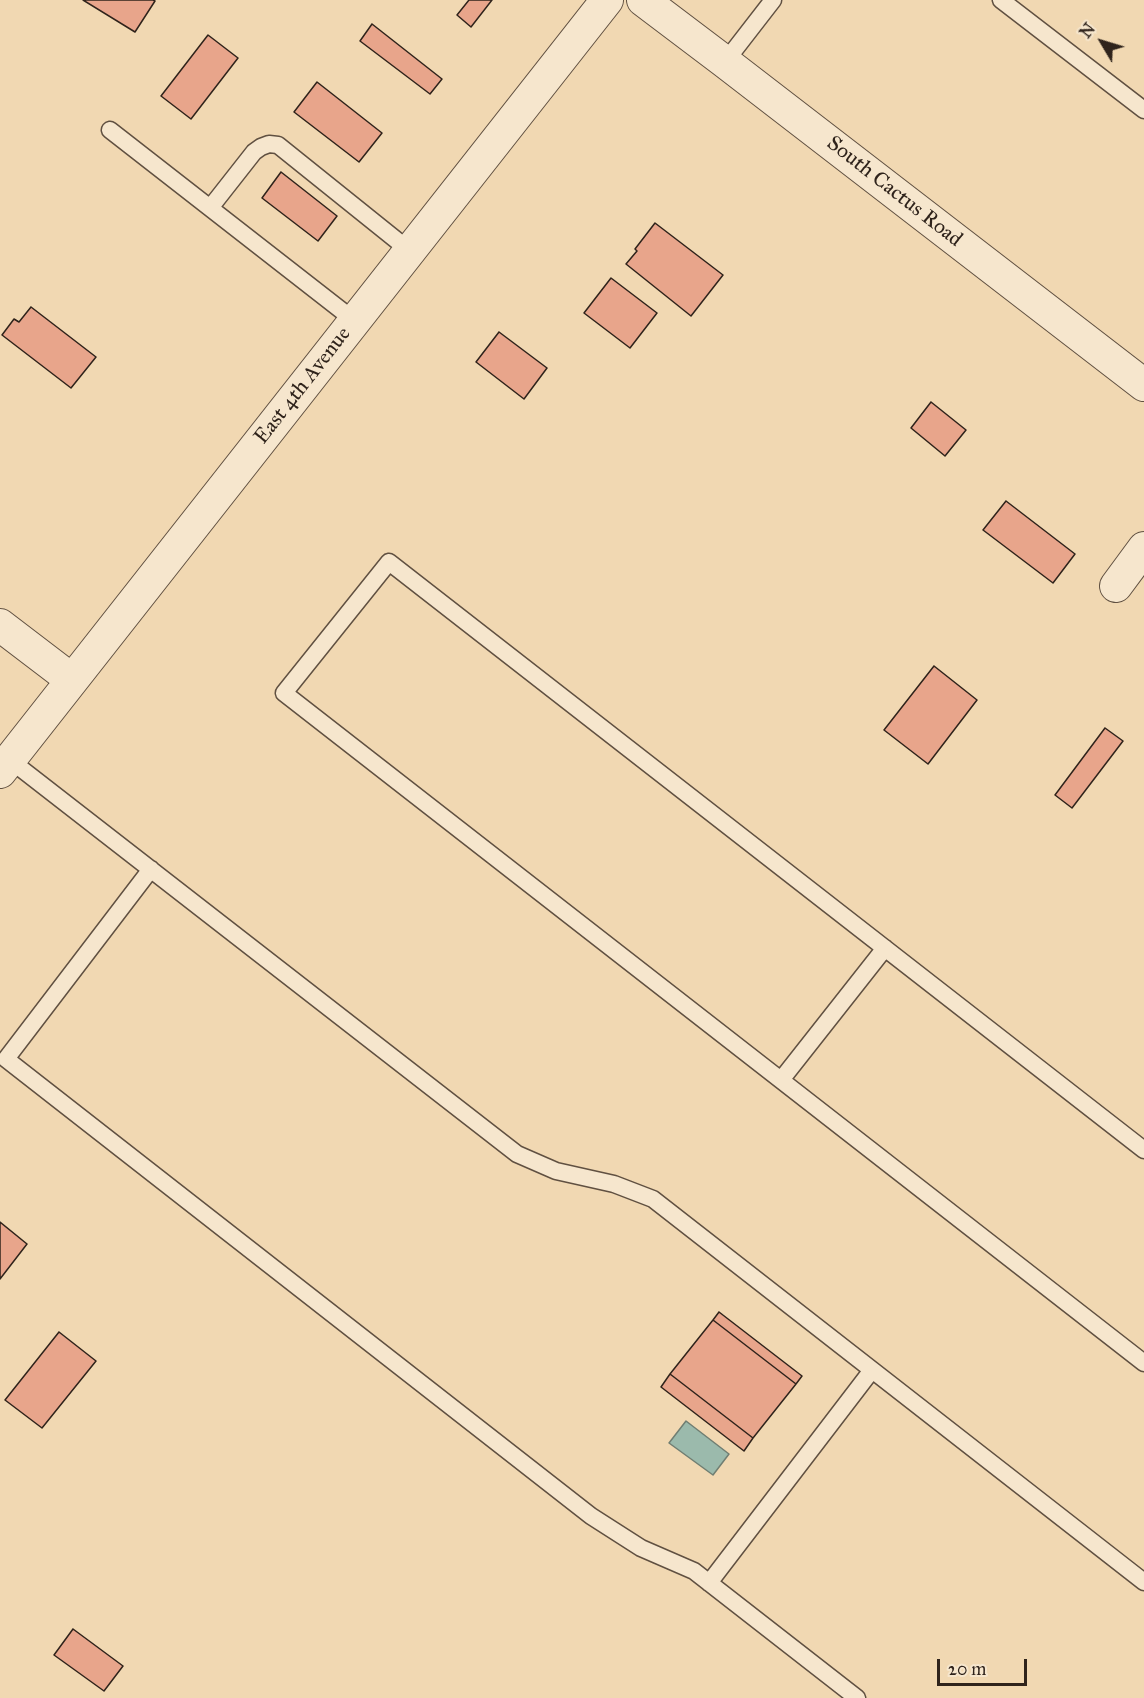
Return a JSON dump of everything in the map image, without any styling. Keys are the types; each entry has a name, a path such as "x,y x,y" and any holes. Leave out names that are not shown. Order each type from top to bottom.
{"street":[{"name":"East 4th Avenue","path":"5,766 607,0"},
{"name":"South Cactus Road","path":"643,0 1144,385"},
{"path":"1116,586 1144,548"},
{"path":"0,625 72,680"}],"lane":[{"path":"725,62 773,0"},
{"path":"1001,0 1144,110"},
{"path":"110,130 355,321"},
{"path":"210,208 254,152 269,144 278,145 410,251"},
{"path":"1144,1150 389,562 284,693 1144,1363"},
{"path":"5,766 151,869 517,1154 556,1171 614,1184 653,1199 1144,1582"},
{"path":"151,869 6,1059 591,1516 641,1548 694,1571 857,1698"},
{"path":"781,1080 885,948"},
{"path":"709,1583 872,1370"}],"shaded area":[{"path":"686,1421 729,1454 713,1475 669,1443"}],"building":[{"path":"83,0 153,0 155,1 135,32"},
{"path":"469,0 492,0 471,27 457,15"},
{"path":"372,24 442,79 430,94 360,41"},
{"path":"208,35 238,58 191,119 161,96"},
{"path":"317,82 382,133 359,162 294,112"},
{"path":"281,172 337,216 318,241 262,198"},
{"path":"655,223 723,275 691,316 626,264"},
{"path":"611,278 657,313 630,348 584,313"},
{"path":"31,307 96,357 71,388 2,335 14,319 19,322"},
{"path":"499,332 547,368 524,399 476,362"},
{"path":"931,402 966,430 945,456 911,428"},
{"path":"1006,501 1075,554 1053,583 983,530"},
{"path":"934,666 977,700 928,764 884,730"},
{"path":"1105,728 1123,741 1072,808 1055,795"},
{"path":"0,1222 27,1244 0,1279"},
{"path":"719,1312 802,1376 796,1384 713,1320"},
{"path":"713,1320 796,1384 753,1438 670,1374"},
{"path":"59,1332 96,1361 42,1428 5,1400"},
{"path":"670,1374 753,1438 744,1451 661,1387"},
{"path":"73,1629 123,1666 104,1691 54,1655"}]}
